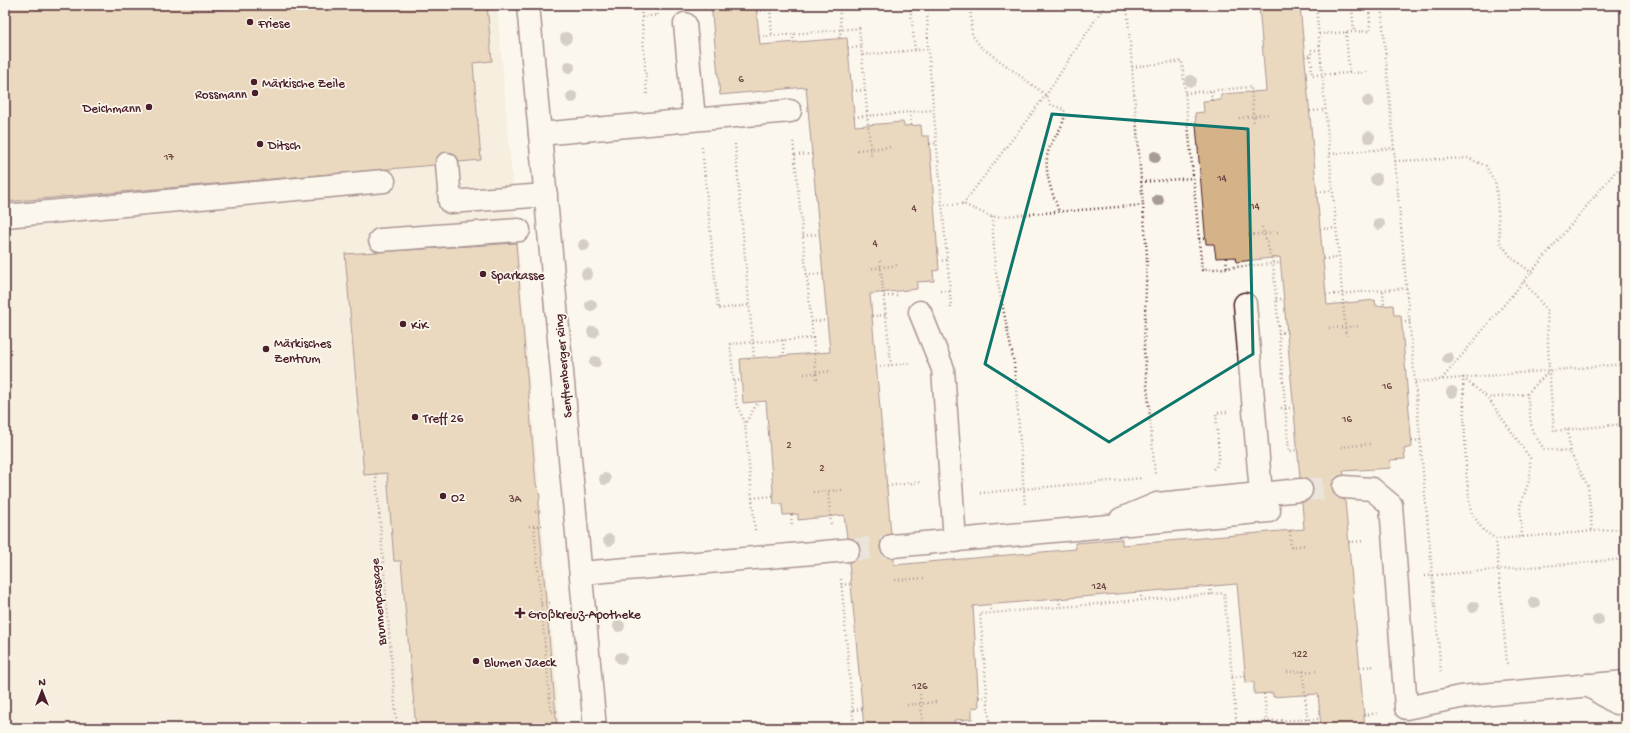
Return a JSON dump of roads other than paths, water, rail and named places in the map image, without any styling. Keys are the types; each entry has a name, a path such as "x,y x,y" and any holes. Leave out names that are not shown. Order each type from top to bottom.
{"street":[{"name":"Senftenberger Ring","path":"528,5 595,728"},
{"path":"685,24 694,119"},
{"path":"540,134 790,111"},
{"path":"447,164 450,202 546,195"},
{"path":"5,216 384,181"},
{"path":"380,240 519,230"},
{"path":"1245,304 1254,410 1265,503"},
{"path":"920,312 943,369 955,541"},
{"path":"1344,487 1372,489 1391,505 1406,708 1460,697 1625,682"},
{"path":"892,546 1099,527 1265,503 1301,490"},
{"path":"1099,527 1157,504 1265,503"},
{"path":"581,573 848,550"},
{"path":"1588,685 1616,703 1625,702"}],"tunnel":[{"path":"1301,490 1344,487"},
{"path":"848,550 892,546"}],"place":[{"name":"Friese","path":"250,22"},
{"name":"Märkische Zeile","path":"254,82"},
{"name":"Rossmann","path":"255,93"},
{"name":"Deichmann","path":"149,107"},
{"name":"Ditsch","path":"260,144"},
{"name":"Sparkasse","path":"483,274"},
{"name":"KiK","path":"403,324"},
{"name":"Märkisches Zentrum","path":"266,349"},
{"name":"Treff 26","path":"415,417"},
{"name":"O2","path":"443,496"},
{"name":"Großkreuz-Apotheke","path":"520,613"},
{"name":"Blumen Jaeck","path":"476,661"}]}
